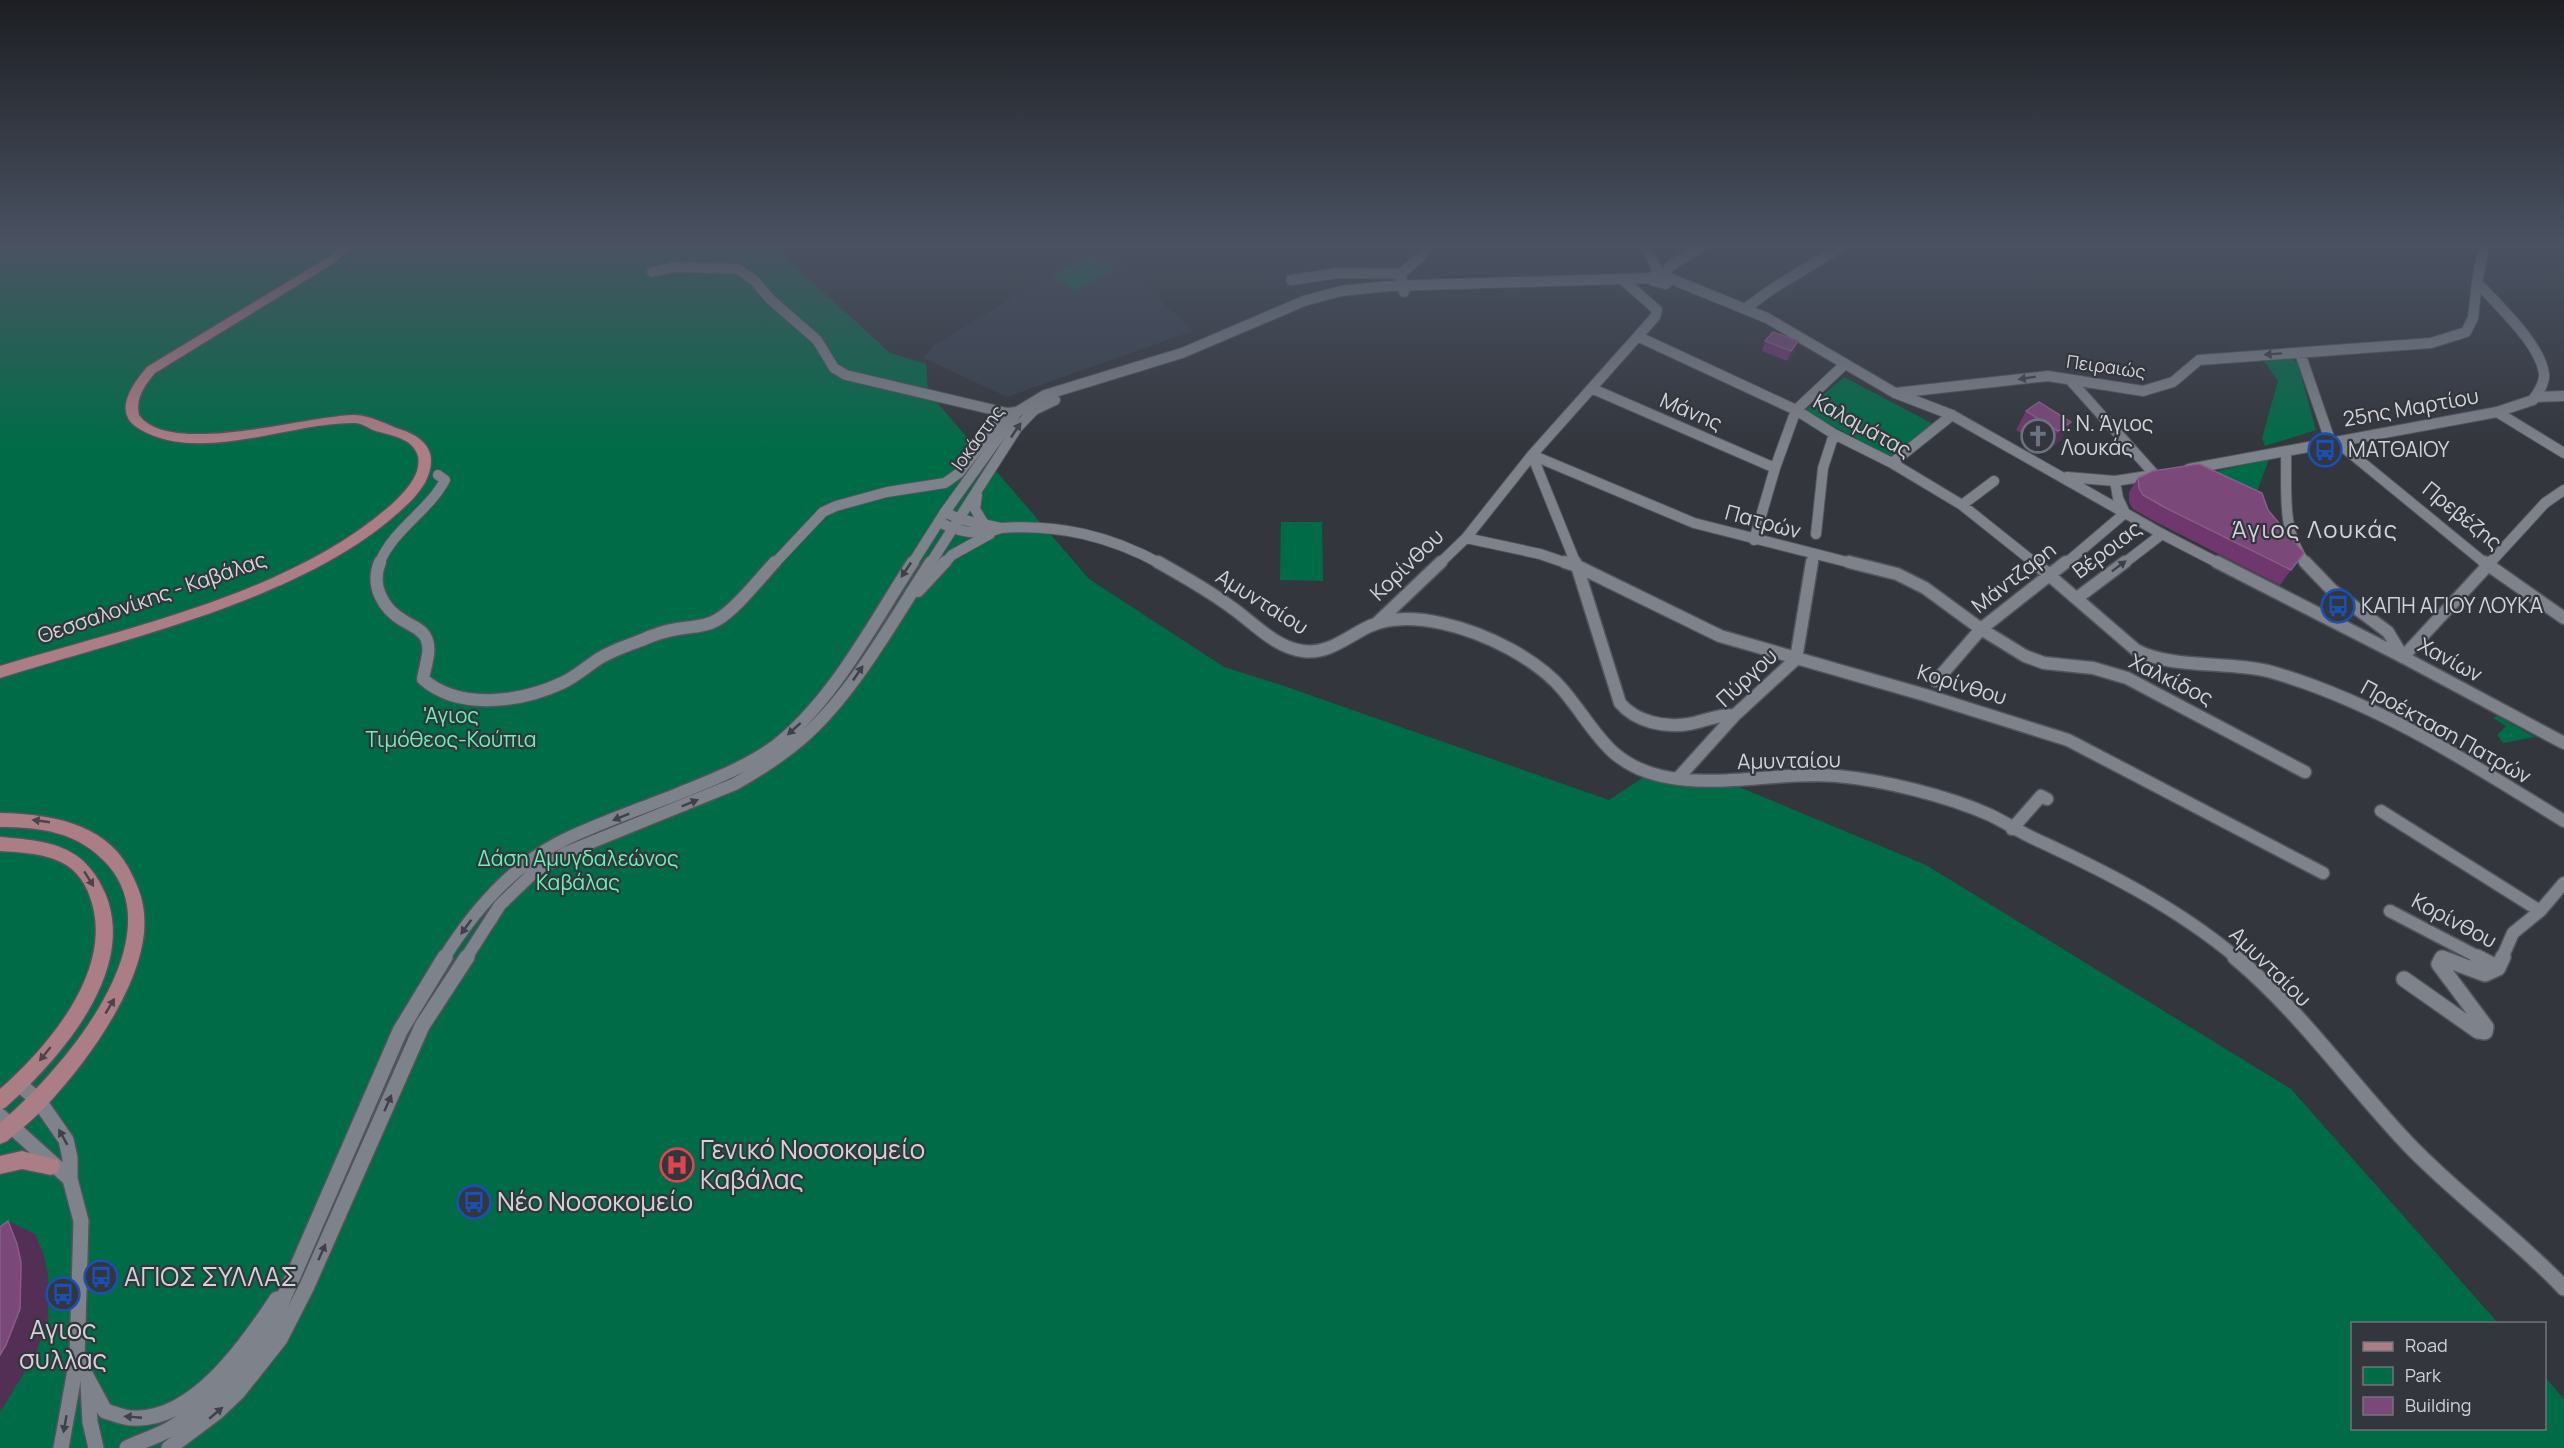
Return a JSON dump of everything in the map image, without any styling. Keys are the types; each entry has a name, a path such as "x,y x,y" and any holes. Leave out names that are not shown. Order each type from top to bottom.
{"main road":[{"name":"Θεσσαλονίκης - Καβάλας","path":"0,672 177,617 269,584 307,566 355,538 408,498 417,486 425,461 420,448 404,435 376,426 366,420 336,421 185,439 156,434 132,416 131,410 138,388 151,370 246,313"},
{"path":"0,820 33,820 57,824 93,839 111,854 124,872 132,889 136,923 128,969 115,997 93,1032 39,1101 4,1125"},
{"path":"0,844 41,849 79,865 98,896 104,924 103,952 95,977 83,999 63,1031 19,1084 0,1101"},
{"path":"0,1165 22,1160 51,1166"}],"street":[{"path":"438,475 445,480 436,494 395,536 382,554 376,576 379,596 392,614 419,629 426,636 428,652 423,679 426,684 458,699 516,695 542,690 563,683 608,654 635,642 670,631 711,624 725,614 819,516 836,506 887,492 945,483 959,473 1012,412 846,375 834,368 817,340 786,313"},
{"name":"Ιοκάστης","path":"295,1273 400,1031 450,949 490,894 524,865 558,843 723,776 784,738 807,717 828,690 1012,412 1045,395 1189,351 1277,313"},
{"name":"Ιοκάστης","path":"911,598 914,588 1017,428 1034,410 1045,404 1183,361 1296,313"},
{"name":"Κορίνθου","path":"1377,623 1466,538 1532,455 1639,337 1656,313"},
{"path":"1753,313 1778,324 1894,393 1952,415 2063,477 2115,481 2159,474 2071,381"},
{"name":"Πειραιώς","path":"1894,393 1990,384 2040,376 2143,391 2155,390 2176,381 2194,362 2199,360 2431,343 2466,332 2473,313"},
{"path":"2502,313 2538,356 2544,376 2535,397 2564,396"},
{"name":"Καλαμάτας","path":"1639,337 1796,410 1834,434 1892,463 1962,505 2051,575"},
{"path":"2300,353 2334,442"},
{"path":"1754,540 1775,468 1796,410 1845,364"},
{"name":"Μάνης","path":"1593,389 1775,468"},
{"name":"25ης Μαρτίου","path":"2182,470 2286,453 2497,412 2520,406 2535,397"},
{"path":"2497,412 2564,453"},
{"path":"1892,463 1952,415"},
{"path":"1816,534 1823,468 1834,434"},
{"name":"Πρεβέζης","path":"2334,442 2488,565 2564,618"},
{"path":"2286,453 2289,525 2297,550 2330,588 2390,633 2400,647 2403,657"},
{"path":"1532,455 1577,566 1620,703 1627,713 1638,718 1676,724 1689,724 1714,714 1735,715"},
{"name":"Πατρών","path":"1532,455 1695,523 1813,555 1897,574 1925,588 1981,629"},
{"name":"Χανίων","path":"2063,477 2162,534 2403,657 2564,743"},
{"path":"1962,505 1994,481"},
{"path":"2115,481 2118,498 2125,513"},
{"path":"169,1448 217,1412 238,1392 280,1339 307,1286 422,1026 500,905 531,875 565,853 725,788 784,754 818,725 843,696 911,598 952,555 992,528 975,509 980,488"},
{"path":"2403,657 2545,503 2564,490"},
{"name":"Μάντζαρη","path":"1936,681 1981,629 2051,575 2125,513"},
{"name":"Αμυνταίου","path":"942,517 956,523 992,528 1062,527 1107,539 1193,581 1292,649 1320,651 1377,623 1407,620 1482,636 1534,665 1556,683 1603,746 1632,767 1709,783 1828,775 1942,799 1994,817 2012,829 2104,870 2194,926 2230,952 2250,969 2312,1035 2390,1125 2434,1170 2519,1241 2564,1288"},
{"name":"Βέροιας","path":"2077,598 2162,534"},
{"name":"Κορίνθου","path":"1466,538 1540,554 1577,566 1720,636 1925,695 2068,740 2323,873"},
{"name":"Πύργου","path":"1679,777 1735,715 1796,659 1813,555"},
{"name":"Προέκταση Πατρών","path":"2051,575 2136,650 2150,658 2215,663 2272,672 2352,701 2406,727 2564,821"},
{"name":"Χαλκίδος","path":"1981,629 2025,656 2044,663 2093,668 2127,678 2305,772"},
{"path":"2012,829 2041,796 2047,799"},
{"path":"2381,811 2540,910"},
{"path":"2404,979 2478,1031 2485,1032 2486,1027 2439,964 2442,958 2486,974 2498,968 2513,933 2540,910 2564,883"},
{"name":"Κορίνθου","path":"2390,911 2498,968"},
{"path":"19,1084 39,1101 66,1140 70,1158 70,1179 81,1221 77,1359 61,1448"},
{"path":"4,1125 51,1166 70,1179"},
{"path":"77,1359 105,1411 134,1419 150,1418 169,1410 201,1390 232,1363 295,1273"},
{"path":"127,1448 170,1429 208,1402 237,1374 267,1336 295,1273"},
{"path":"88,1380 90,1422 96,1448"}],"shaded area":[{"path":"988,313 1173,313 1193,331 1007,397 923,358 936,344"}],"green space":[{"name":"Δάση Αμυγδαλεώνος Καβάλας","path":"0,313 846,313 890,353 926,364 928,392 1089,579 1224,667 1609,800 1650,773 1727,782 1926,865 2291,1089 2497,1322 2351,1322 2351,1430 2546,1430 2546,1378 2564,1399 2564,1448 0,1448"},
{"path":"2292,358 2298,364 2316,430 2265,446 2262,438 2278,381 2263,360"},
{"path":"1844,377 1933,424 1892,457 1804,411"},
{"path":"2269,459 2251,508 2189,478"},
{"path":"1281,522 1322,522 1323,581 1280,580"},
{"path":"2497,716 2535,737 2503,743 2497,735 2506,726 2493,718"}],"building":[{"path":"1773,332 1798,341 1791,351 1765,341"},
{"path":"2039,402 2071,422 2058,431 2026,411"},
{"path":"2199,464 2262,493 2268,510 2304,553 2291,570 2164,507 2143,495 2139,488 2138,478 2153,471"},
{"path":"8,1221 21,1262 20,1309 0,1355 0,1227"}],"place":[{"name":"Ι. Ν. Άγιος Λουκάς","path":"2038,436"},
{"name":"ΜΑΤΘΑΙΟΥ","path":"2325,450"},
{"name":"ΚΑΠΗ ΑΓΙΟΥ ΛΟΥΚΑ","path":"2338,606"},
{"name":"Γενικό Νοσοκομείο Καβάλας","path":"677,1165"},
{"name":"Νέο Νοσοκομείο","path":"474,1202"},
{"name":"ΑΓΙΟΣ ΣΥΛΛΑΣ","path":"101,1277"},
{"name":"Αγιος συλλας","path":"63,1294"}],"district":[{"name":"Άγιος Λουκάς","path":"2315,530"}],"park label":[{"name":"'Αγιος Τιμόθεος-Κούπια","path":"451,728"}]}
